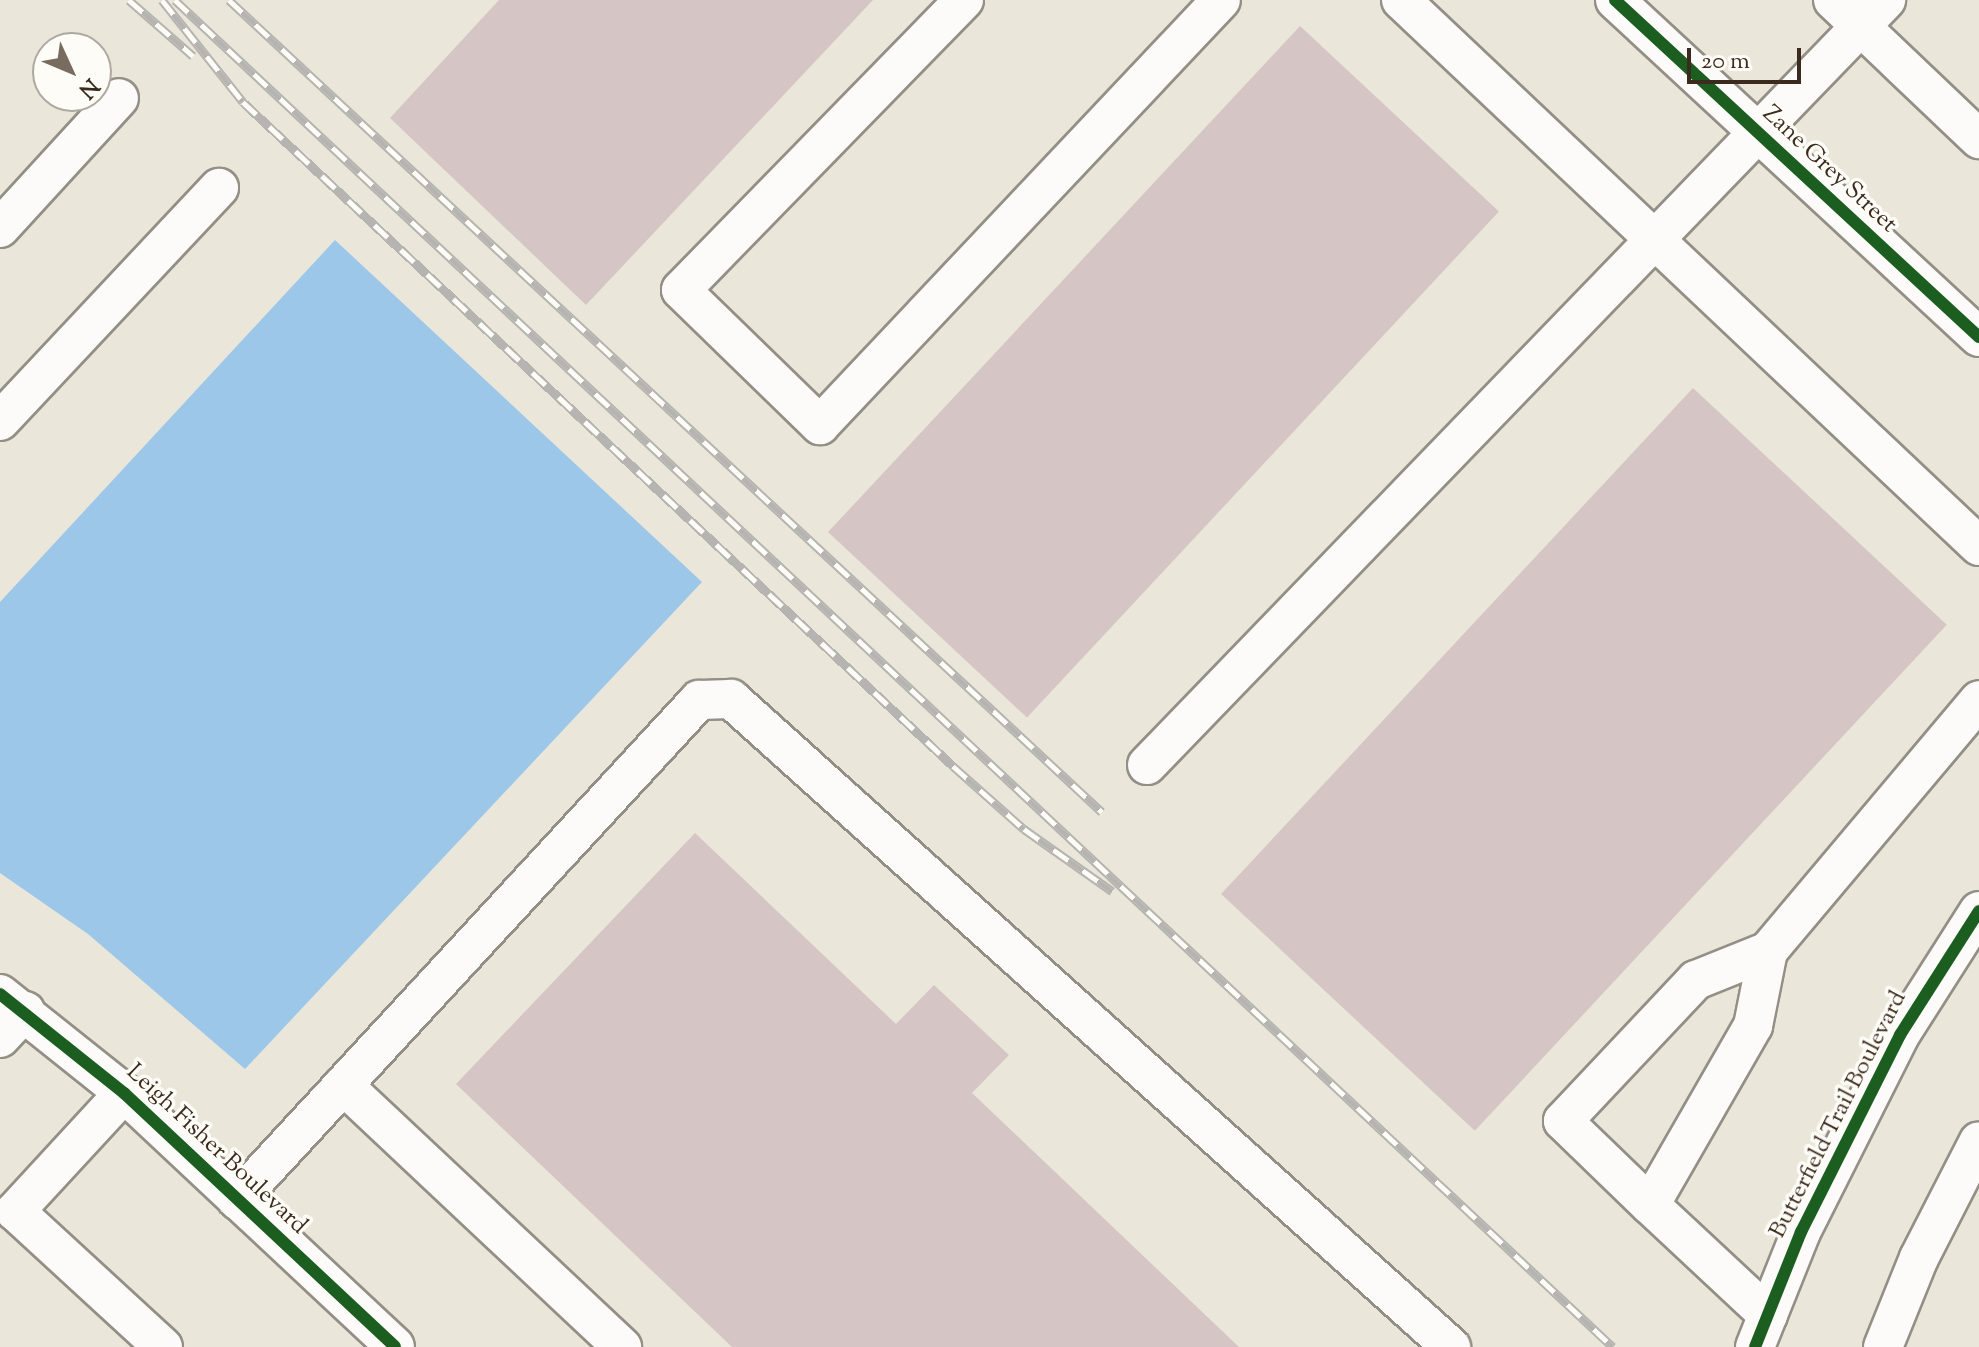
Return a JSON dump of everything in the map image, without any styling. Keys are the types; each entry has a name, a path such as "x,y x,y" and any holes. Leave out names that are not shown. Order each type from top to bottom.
{"street":[{"path":"964,0 681,290 820,425 1221,0"},
{"path":"1401,0 1979,546"},
{"name":"Zane Grey Street","path":"1615,0 1977,342"},
{"path":"1833,0 1874,13 1979,139"},
{"path":"1147,765 1653,238 1759,135 1874,13"},
{"path":"0,228 119,98"},
{"path":"0,421 219,188"},
{"path":"237,1200 699,700 731,699 1451,1347"},
{"path":"1762,1331 1650,1205 1563,1121 1696,980 1768,951 1972,724"},
{"name":"Butterfield Trail Boulevard","path":"1762,1331 1801,1232 1900,1035 1979,911"},
{"path":"1650,1205 1753,1026 1768,951"},
{"path":"0,1038 13,1002"},
{"name":"Leigh Fisher Boulevard","path":"13,1002 124,1093 395,1347"},
{"path":"343,1085 622,1347"},
{"path":"124,1093 5,1212 163,1347"},
{"path":"1883,1347 1919,1258 1979,1141"}],"water":[{"path":"335,240 702,582 245,1069 88,934 0,873 0,602"}],"building":[{"path":"499,0 873,0 586,305 390,118"},
{"path":"1300,26 1499,212 1027,718 828,532"},
{"path":"1693,388 1947,625 1475,1131 1221,894"},
{"path":"695,833 896,1024 934,985 1009,1055 972,1093 1239,1347 732,1347 456,1084"}],"railway":[{"path":"129,0 193,56"},
{"path":"162,0 243,102 953,766 1024,829 1112,891"},
{"path":"175,0 1613,1347"},
{"path":"229,0 1102,812"}],"cycle path":[{"path":"1615,0 1979,337"},
{"path":"1755,1347 1801,1232 1900,1035 1979,911"},
{"path":"0,994 124,1093 395,1347"}]}
